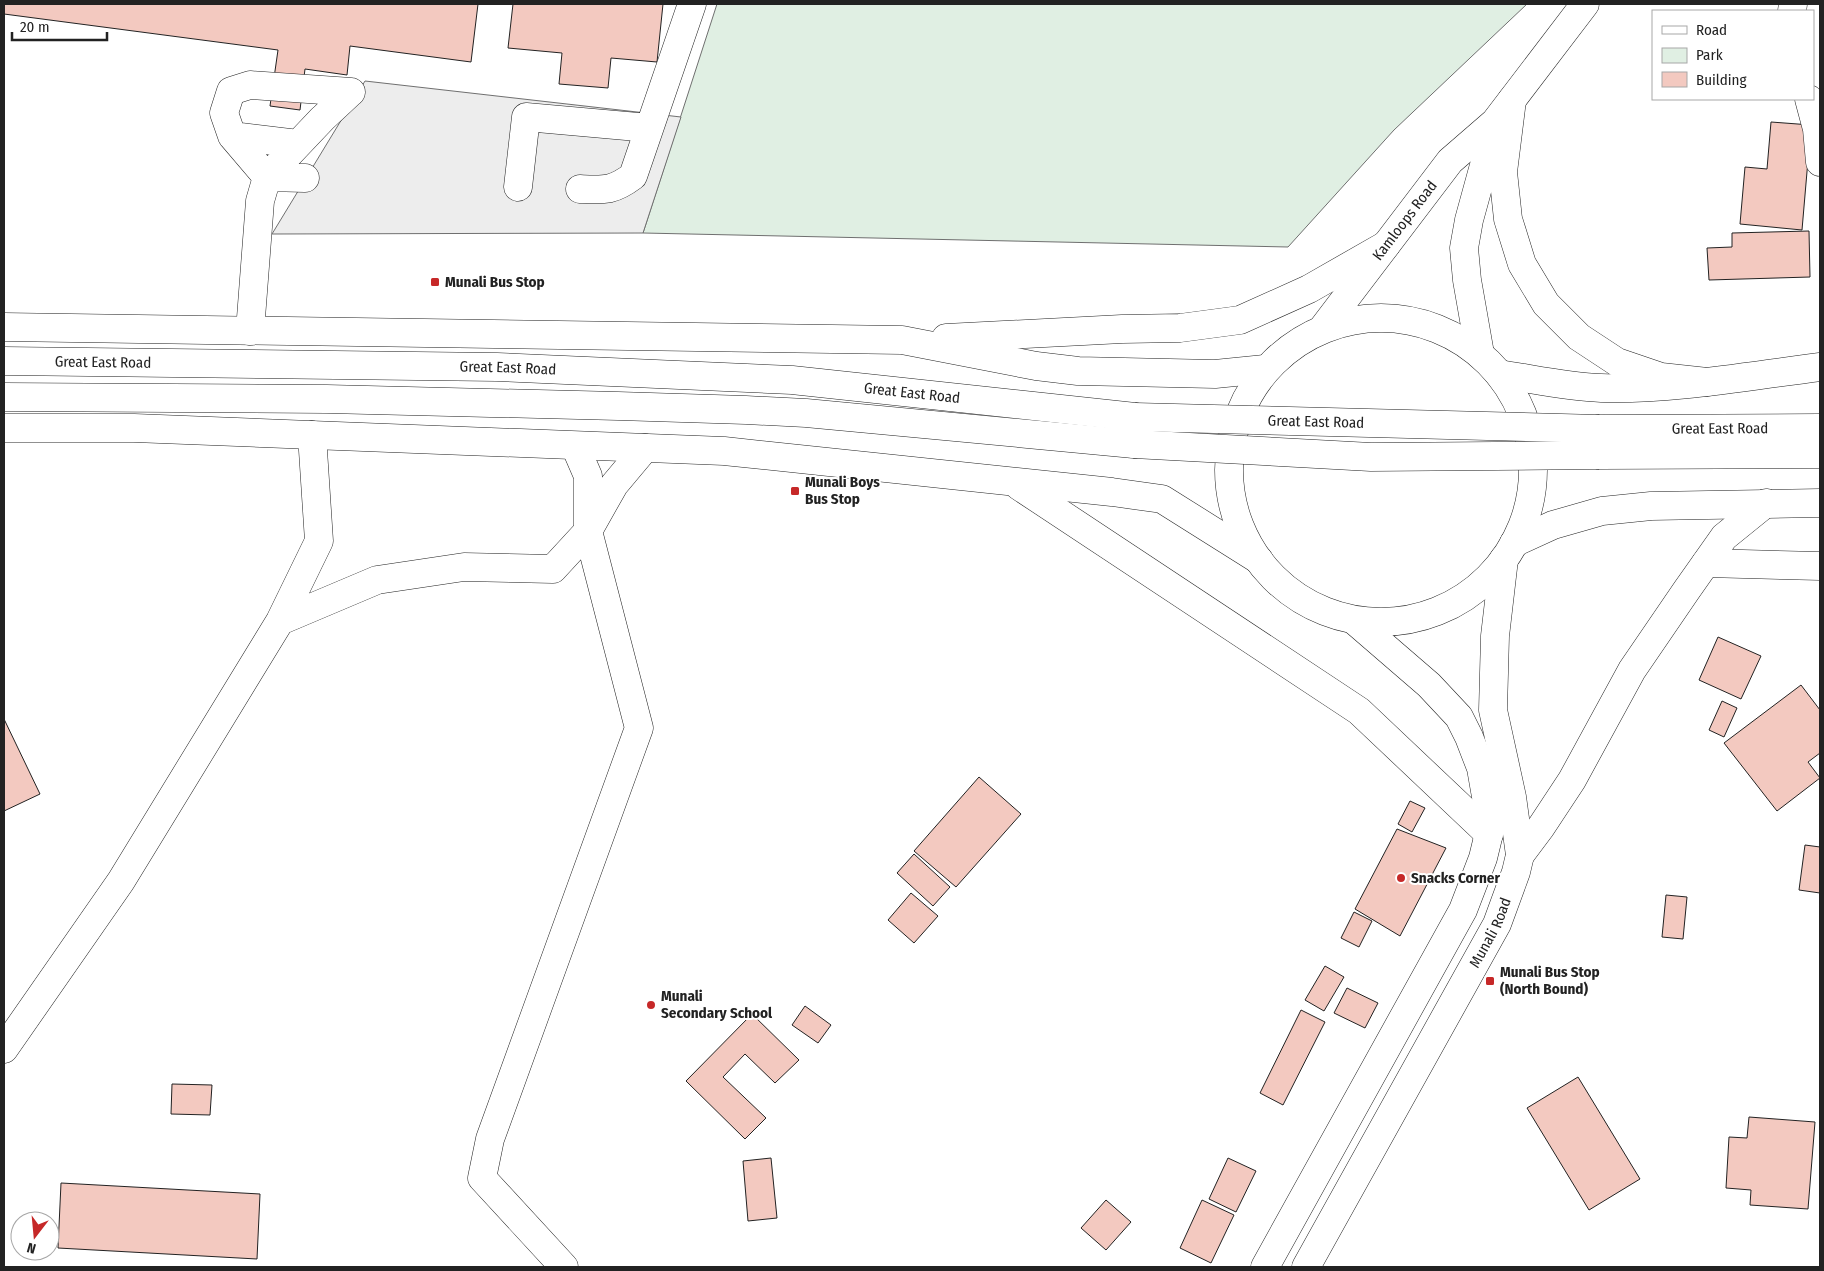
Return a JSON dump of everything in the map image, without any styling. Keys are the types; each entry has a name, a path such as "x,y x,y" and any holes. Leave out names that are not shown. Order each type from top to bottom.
{"main road":[{"path":"580,189 603,190 620,186 633,176 692,4"},
{"name":"Kamloops Road","path":"1323,328 1450,161 1495,122 1585,4"},
{"path":"250,331 260,201 267,177 322,119 351,92 250,85 231,91 224,113 232,136 267,177 305,178"},
{"path":"310,89 319,96 322,119"},
{"path":"1513,98 1503,172 1508,219 1522,264 1546,304 1579,337 1617,362 1661,377 1707,382"},
{"path":"1809,100 1817,129 1820,162"},
{"path":"518,187 526,117 649,128"},
{"name":"Kamloops Road","path":"1480,354 1467,280 1464,248 1469,220 1495,122"},
{"path":"232,136 298,144"},
{"path":"4,328 902,340 1122,329 1180,328 1240,320 1309,289 1386,245"},
{"path":"1389,315 1422,321 1454,334 1480,354 1500,374 1519,404 1530,438 1534,474 1528,510 1509,551 1483,582 1453,604 1422,617 1389,624 1356,622 1318,611 1285,590 1259,560 1241,530 1231,498 1231,464 1236,431 1248,399 1265,369 1292,346 1323,328 1355,317 1389,315"},
{"path":"902,340 1036,366 1078,370 1214,374 1265,369"},
{"name":"Great East Road","path":"4,361 497,367 792,380 1135,417 1820,454"},
{"path":"1500,374 1570,386 1638,389 1820,367"},
{"name":"Great East Road","path":"4,397 337,400 618,406 806,413 1134,444 1371,457 1820,428"},
{"path":"4,428 134,428 724,451 1016,484 1112,492 1162,499 1259,560"},
{"path":"4,1049 121,880 280,621 319,541 312,435"},
{"path":"564,1267 482,1178 490,1139 639,728 588,531 588,476 575,446"},
{"path":"280,621 377,580 464,567 553,569 588,531 614,486 645,448"},
{"path":"1016,484 1360,711 1488,834"},
{"path":"1518,864 1572,780 1632,670 1724,537 1766,503"},
{"path":"1509,551 1553,525 1602,511 1651,506 1820,503"},
{"name":"Munali Road","path":"1306,1267 1497,924 1518,864 1512,797 1493,710 1495,636 1509,551"},
{"path":"1706,563 1820,566"},
{"path":"1266,1267 1463,910 1483,858 1491,824 1482,768 1458,717 1410,668 1356,622"}],"green space":[{"path":"717,4 1527,4 1394,130 1288,247 643,233"}],"shaded area":[{"path":"365,81 681,117 643,233 272,234"}],"building":[{"path":"4,4 478,4 471,62 350,46 347,75 305,69 300,110 270,106 278,50 4,14"},
{"path":"513,4 663,4 657,62 611,58 608,88 559,84 562,53 508,48"},
{"path":"1771,122 1811,125 1802,230 1740,224 1745,167 1767,169"},
{"path":"1809,231 1810,277 1709,280 1707,248 1732,247 1732,233"},
{"path":"1718,637 1761,656 1741,699 1699,680"},
{"path":"1801,685 1820,710 1820,753 1808,762 1820,778 1777,811 1724,743"},
{"path":"1722,701 1737,708 1724,737 1709,730"},
{"path":"4,719 40,794 4,811"},
{"path":"979,777 1021,814 956,887 914,851"},
{"path":"1410,801 1425,808 1412,832 1398,824"},
{"name":"Snacks Corner","path":"1397,829 1446,848 1400,936 1355,909"},
{"path":"1805,845 1820,847 1820,893 1799,890"},
{"path":"914,854 950,887 933,906 897,873"},
{"path":"911,893 938,916 914,943 888,920"},
{"path":"1666,895 1687,897 1683,939 1662,937"},
{"path":"1354,912 1372,921 1359,947 1341,938"},
{"path":"1325,966 1344,977 1324,1011 1305,1000"},
{"path":"1347,988 1378,1003 1365,1028 1334,1013"},
{"path":"805,1006 831,1025 818,1043 792,1025"},
{"path":"1301,1010 1325,1022 1283,1105 1260,1093"},
{"path":"752,1014 799,1060 775,1083 745,1054 723,1077 766,1118 745,1139 686,1081"},
{"path":"1578,1077 1640,1179 1589,1210 1527,1108"},
{"path":"172,1084 212,1085 210,1115 171,1114"},
{"path":"1749,1117 1815,1122 1808,1209 1750,1205 1751,1190 1726,1188 1729,1137 1747,1138"},
{"path":"771,1158 777,1218 748,1221 743,1161"},
{"path":"1228,1158 1256,1171 1236,1212 1209,1199"},
{"path":"61,1183 260,1194 257,1259 60,1248"},
{"path":"1106,1200 1131,1222 1106,1250 1081,1228"},
{"path":"1202,1200 1234,1215 1211,1263 1180,1248"}],"place":[{"name":"Munali Bus Stop","path":"435,282"},
{"name":"Munali Boys Bus Stop","path":"795,491"},
{"name":"Snacks Corner","path":"1401,878"},
{"name":"Munali Bus Stop (North Bound)","path":"1490,981"},
{"name":"Munali Secondary School","path":"651,1005"}]}
